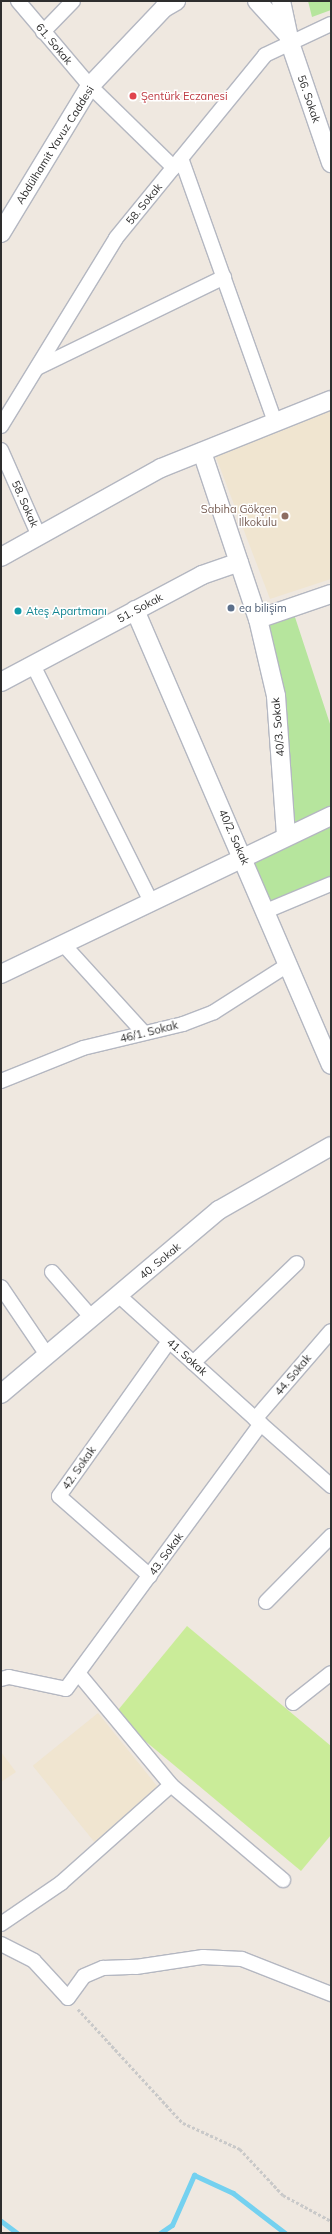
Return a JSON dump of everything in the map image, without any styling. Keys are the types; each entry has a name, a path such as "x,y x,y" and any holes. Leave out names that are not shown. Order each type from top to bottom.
{"street":[{"name":"61. Sokak","path":"18,1 90,86 177,163"},
{"path":"43,32 73,1"},
{"name":"56. Sokak","path":"257,1 288,39"},
{"name":"56. Sokak","path":"281,1 288,39 331,163"},
{"name":"Abdülhamit Yavuz Caddesi","path":"1,233 90,86 169,3"},
{"name":"58. Sokak","path":"1,426 116,238 265,55 288,39 331,24"},
{"path":"177,163 224,277 275,422"},
{"path":"37,368 224,277"},
{"path":"1,557 161,468 331,400"},
{"name":"58. Sokak","path":"1,450 40,536"},
{"name":"40/3. Sokak","path":"202,452 258,619 276,696 286,837"},
{"name":"51. Sokak","path":"1,682 202,575 239,562"},
{"path":"258,619 331,594"},
{"name":"40/2. Sokak","path":"135,610 244,857 331,1065"},
{"path":"33,665 151,902"},
{"path":"1,974 331,816"},
{"path":"266,911 331,884"},
{"path":"63,944 144,1033"},
{"name":"46/1. Sokak","path":"1,1081 83,1048 144,1033 214,1012 289,964"},
{"name":"40. Sokak","path":"1,1394 220,1210 331,1146"},
{"path":"193,1363 297,1263"},
{"path":"52,1272 92,1318"},
{"path":"1,1287 47,1355"},
{"name":"41. Sokak","path":"118,1295 331,1486"},
{"name":"44. Sokak","path":"258,1422 331,1331"},
{"name":"42. Sokak","path":"150,1576 59,1496 169,1341"},
{"name":"43. Sokak","path":"1,1679 9,1677 66,1689 150,1576 258,1422"},
{"path":"266,1602 331,1536"},
{"path":"78,1673 170,1785 283,1880"},
{"path":"293,1703 331,1673"},
{"path":"1,1924 61,1883 170,1785"},
{"path":"1,1944 34,1961 68,1998 84,1976 103,1968 136,1967 203,1958 242,1959 331,1994"}],"path":[{"path":"68,1998 183,2123 240,2149 283,2195 331,2221"}],"shaded area":[{"name":"Sabiha Gökçen İlkokulu","path":"331,407 331,579 270,599 214,452"},
{"path":"98,1713 160,1789 94,1842 33,1766"},
{"path":"1,1752 16,1772 1,1782"}],"green space":[{"path":"308,1 331,1 331,10 312,17"},
{"path":"292,608 331,727 331,884 266,911 243,857 286,837 258,619"},
{"path":"187,1626 331,1746 331,1835 301,1871 114,1715"}],"waterway":[{"path":"160,2233 172,2225 194,2175 233,2193 285,2233"},
{"path":"1,2221 17,2233"}],"place":[{"name":"Şentürk Eczanesi","path":"133,96"},
{"name":"Sabiha Gökçen İlkokulu","path":"285,516"},
{"name":"ea bilişim","path":"231,608"},
{"name":"Ateş Apartmanı","path":"18,611"}]}
